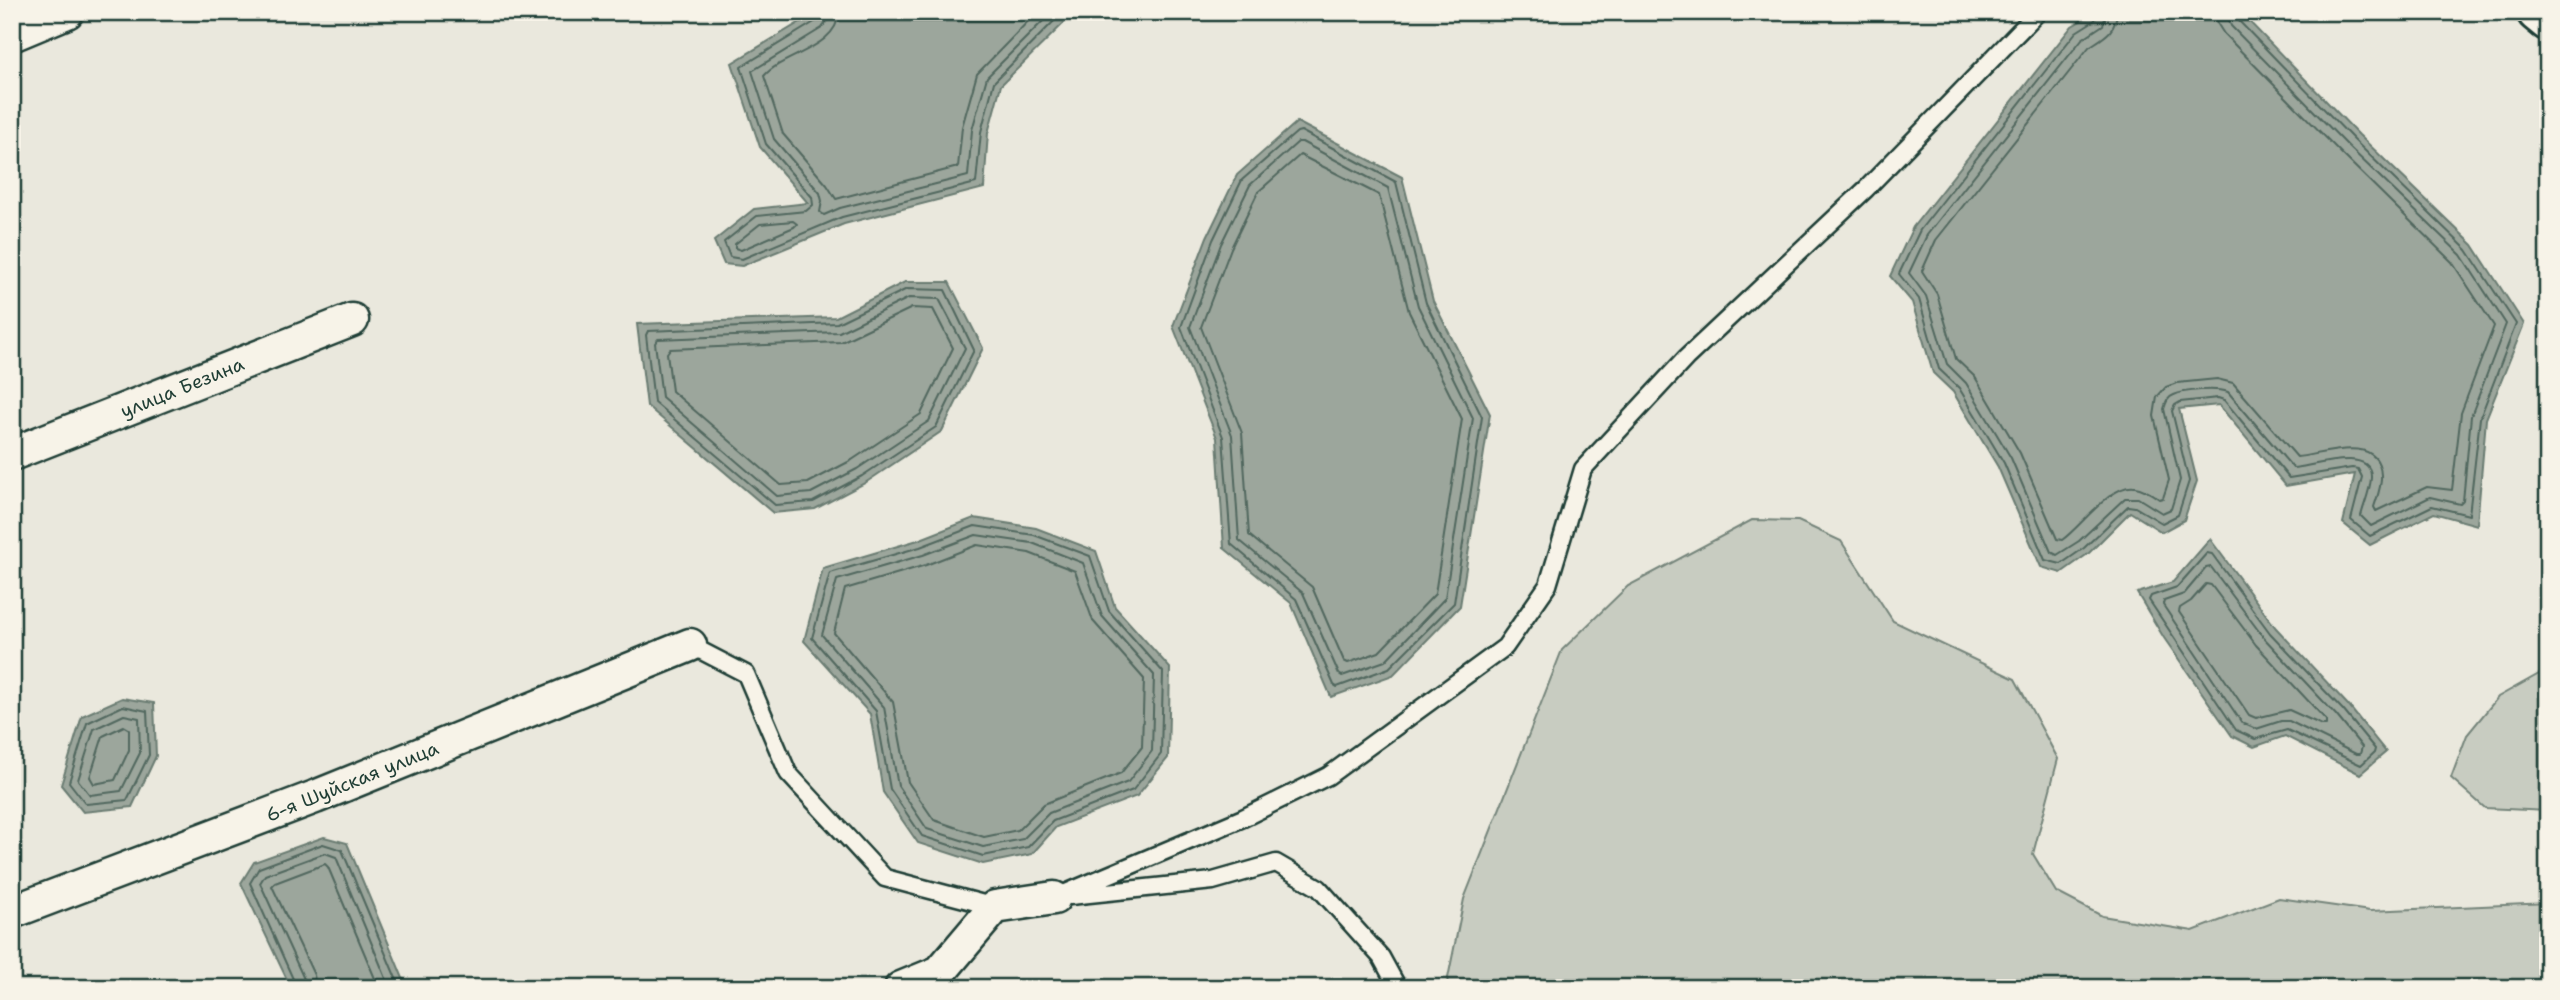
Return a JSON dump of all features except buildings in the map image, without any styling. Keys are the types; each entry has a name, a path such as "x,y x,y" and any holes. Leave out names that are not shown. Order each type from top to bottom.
{"main road":[{"path":"2537,12 2548,21"}],"street":[{"path":"12,35 67,12"},
{"name":"улица Безина","path":"12,454 352,320"},
{"name":"6-я Шуйская улица","path":"12,912 316,797 690,645"},
{"path":"901,988 940,972 995,908 1054,898"}],"lane":[{"path":"1054,898 1243,818 1328,776 1505,647 1548,585 1583,469 1686,358 1866,189 2038,12"},
{"path":"690,645 746,674 788,773 885,877 995,908"},
{"path":"1054,898 1213,881 1276,863 1319,888 1381,957 1398,988"}],"shaded area":[{"path":"1752,520 1798,521 1841,541 1893,621 2015,679 2058,759 2033,854 2056,892 2102,916 2193,931 2279,898 2370,911 2548,903 2548,988 1446,988 1464,899 1562,650 1628,586"},
{"path":"2548,669 2548,811 2485,808 2451,778 2467,735 2498,697"}],"water":[{"path":"817,12 1069,12 1071,16 1001,85 988,133 984,188 844,224 742,266 724,264 714,241 754,209 808,203 760,147 732,63"},
{"path":"2096,12 2240,12 2359,135 2473,245 2524,324 2486,419 2477,525 2434,513 2370,545 2343,523 2355,474 2286,486 2219,405 2179,409 2197,481 2184,520 2162,532 2130,512 2089,553 2061,573 2041,567 1998,467 1953,392 1933,373 1912,302 1890,276 1913,227 2072,26"},
{"path":"1297,122 1402,177 1433,301 1490,414 1460,606 1393,675 1331,697 1291,603 1224,548 1217,438 1173,326 1207,237 1237,175"},
{"path":"905,282 949,282 983,348 942,431 865,483 815,509 773,513 647,406 637,324 836,317"},
{"path":"974,518 1036,528 1096,551 1115,607 1170,668 1168,758 1137,796 1056,827 1032,854 983,864 918,843 883,792 870,714 804,641 823,568 918,540"},
{"path":"2210,539 2276,628 2348,705 2386,752 2360,774 2285,736 2254,747 2232,736 2164,638 2137,593 2173,582"},
{"path":"122,698 154,703 156,756 132,807 83,812 61,785 82,716"},
{"path":"324,837 347,843 407,988 291,988 241,883 254,862"}]}
